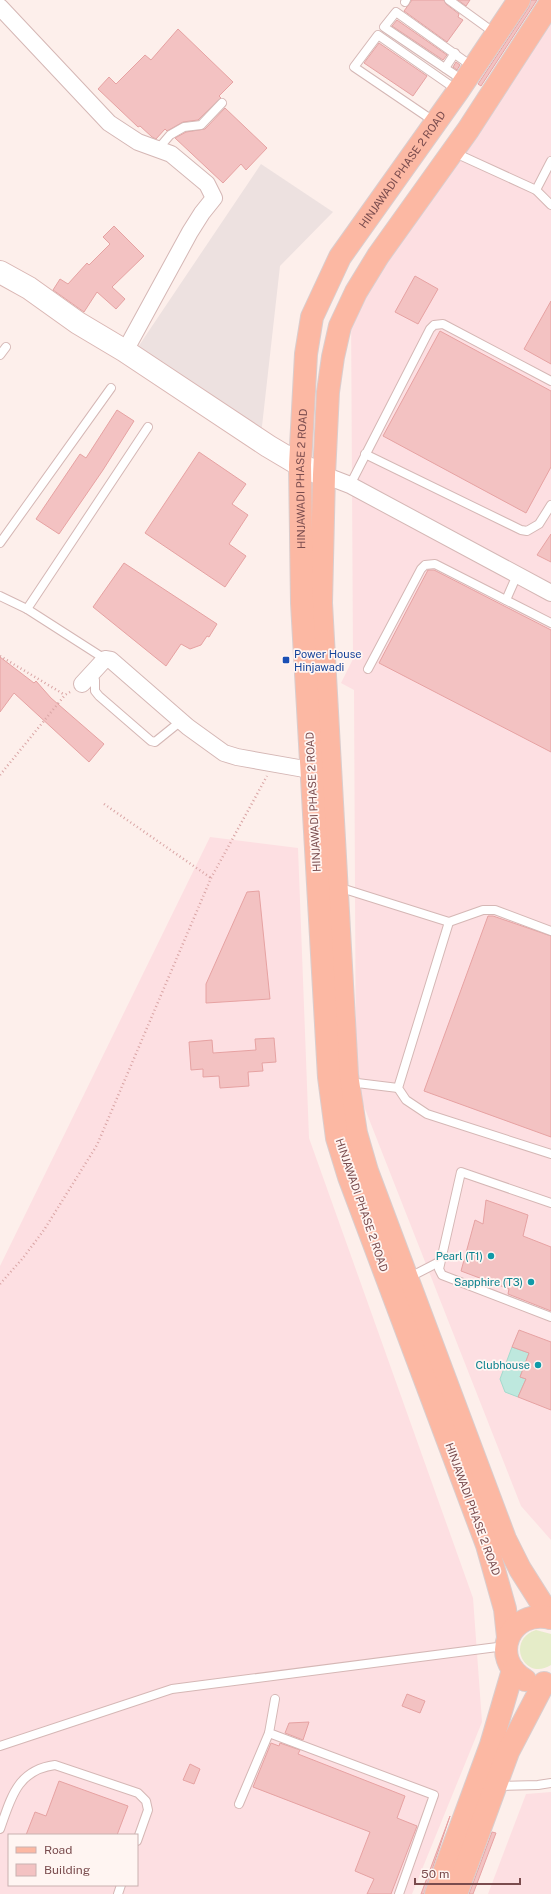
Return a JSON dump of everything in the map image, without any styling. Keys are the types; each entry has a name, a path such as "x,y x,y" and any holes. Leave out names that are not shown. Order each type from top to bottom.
{"main road":[{"name":"HINJAWADI PHASE 2 ROAD","path":"519,0 436,123 340,257 312,317 306,354 300,465 302,603 310,770 343,1090 365,1163 505,1539 520,1569 551,1618"},
{"name":"HINJAWADI PHASE 2 ROAD","path":"513,1670 508,1663 505,1610 487,1545 349,1177 338,1138 343,1090 337,887 321,603 324,474 328,392 333,357 340,326 356,292 378,256 453,152 551,2"},
{"path":"507,1641 519,1623 526,1619 539,1616 551,1618"},
{"path":"436,1894 491,1746 513,1670 527,1681 547,1682 508,1752 456,1894"}],"street":[{"path":"0,7 109,123 138,142 171,154 207,184 214,198 190,232 125,351"},
{"path":"0,272 29,288 78,323 125,351 219,414 300,465 350,485 551,593"},
{"path":"86,680 105,659 111,660 181,721 224,753 237,757 310,770"}],"lane":[{"path":"449,0 497,34"},
{"path":"396,12 455,53 465,80 384,27 396,12"},
{"path":"436,123 354,67 378,35 465,80"},
{"path":"445,68 455,53"},
{"path":"158,149 170,135 184,127 202,125 222,103"},
{"path":"453,152 536,190 551,205"},
{"path":"536,190 551,161"},
{"path":"350,485 430,329 434,325 443,324 551,381"},
{"path":"0,355 6,347"},
{"path":"0,543 111,388"},
{"path":"27,609 148,427"},
{"path":"365,454 521,530 527,531 539,524 551,505"},
{"path":"368,669 412,584 425,565 435,564 551,624"},
{"path":"506,600 517,575"},
{"path":"0,596 27,609 105,659"},
{"path":"86,680 95,680 95,691 99,696 151,742 155,742 165,736 181,721"},
{"path":"337,887 449,922 483,910 495,910 551,931"},
{"path":"398,1088 449,922"},
{"path":"343,1090 398,1088"},
{"path":"398,1088 406,1100 427,1114 551,1154"},
{"path":"551,1203 461,1172 439,1262 439,1269 442,1275 551,1317"},
{"path":"408,1278 439,1262"},
{"path":"0,1746 172,1689 507,1641"},
{"path":"240,1804 269,1733 275,1699"},
{"path":"269,1733 434,1795 398,1894"},
{"path":"0,1829 12,1796 20,1781 36,1770 55,1766 138,1793 146,1801 148,1810 138,1838"},
{"path":"496,1786 538,1785 551,1783"}],"path":[{"path":"0,656 65,695 0,775"},
{"path":"0,1284 23,1258 44,1230 97,1145 211,878 274,763"},
{"path":"104,804 211,878"}],"shaded area":[{"path":"551,11 551,1540 521,1506 356,1086 354,690 341,683 353,659 351,307"},
{"path":"261,164 333,212 280,266 261,435 134,353"},
{"path":"210,837 298,848 309,1138 473,1598 482,1722 412,1894 0,1894 0,1266"},
{"path":"551,1792 551,1894 488,1894 526,1794"}],"green space":[{"path":"536,1630 551,1634 551,1665 541,1669 533,1668 526,1664 522,1658 520,1650 521,1642 527,1635"}],"water":[{"path":"512,1347 529,1353 520,1377 526,1379 518,1397 505,1392 500,1379"}],"building":[{"path":"412,0 444,0 446,4 459,14 458,17 463,20 447,42 404,11"},
{"path":"458,0 470,0 466,6"},
{"path":"531,0 537,0 481,86 478,84 529,7"},
{"path":"397,20 447,55 443,60 392,26"},
{"path":"178,29 233,82 219,96 221,98 198,120 183,122 167,131 165,129 156,139 140,126 138,127 98,89 109,77 116,84 145,55 151,60"},
{"path":"379,43 427,76 413,96 364,63"},
{"path":"456,62 460,65 457,70 453,67"},
{"path":"225,108 267,148 246,170 241,164 223,183 175,138 186,132 205,129"},
{"path":"114,226 144,256 112,287 125,299 116,309 97,292 84,312 53,290 60,279 68,284 87,263 89,265 110,244 103,237"},
{"path":"415,276 438,289 418,324 395,312"},
{"path":"551,301 551,364 524,349"},
{"path":"440,331 551,391 551,467 526,513 383,436"},
{"path":"117,410 134,421 103,470 59,534 36,519 80,454 86,458"},
{"path":"199,452 246,484 232,504 248,515 229,544 246,556 225,587 145,533"},
{"path":"551,534 551,562 537,555"},
{"path":"124,563 217,624 209,637 207,636 201,645 190,649 181,644 166,666 93,607"},
{"path":"428,570 434,570 551,630 551,752 379,663"},
{"path":"0,657 34,683 36,681 51,698 104,744 89,762 14,693 0,712"},
{"path":"259,891 270,999 206,1003 206,984 247,892"},
{"path":"488,916 493,916 551,936 551,1137 424,1091"},
{"path":"274,1038 276,1062 262,1063 263,1071 248,1072 249,1086 220,1088 219,1076 203,1077 203,1069 191,1070 189,1042 212,1040 213,1053 256,1050 255,1039"},
{"name":"Pearl (T1)","path":"486,1200 528,1215 523,1236 551,1247 551,1311 508,1294 509,1289 461,1271 475,1220 483,1224"},
{"name":"Clubhouse","path":"519,1330 551,1342 551,1410 518,1397 526,1379 520,1377 529,1353 512,1347"},
{"path":"407,1694 425,1701 420,1713 402,1706"},
{"path":"309,1722 303,1740 285,1733 289,1723"},
{"path":"271,1743 279,1746 280,1743 300,1750 298,1754 405,1796 397,1818 417,1826 391,1894 367,1894 374,1879 355,1871 370,1832 253,1787"},
{"path":"190,1764 200,1769 194,1784 183,1780"},
{"path":"59,1781 128,1806 117,1834 26,1834 35,1812 46,1816"},
{"path":"450,1816 424,1894 421,1894"},
{"path":"492,1832 496,1833 473,1894 469,1894"}],"place":[{"name":"Power House Hinjawadi","path":"286,660"},
{"name":"Pearl (T1)","path":"491,1256"},
{"name":"Sapphire (T3)","path":"531,1282"},
{"name":"Clubhouse","path":"538,1365"}]}
